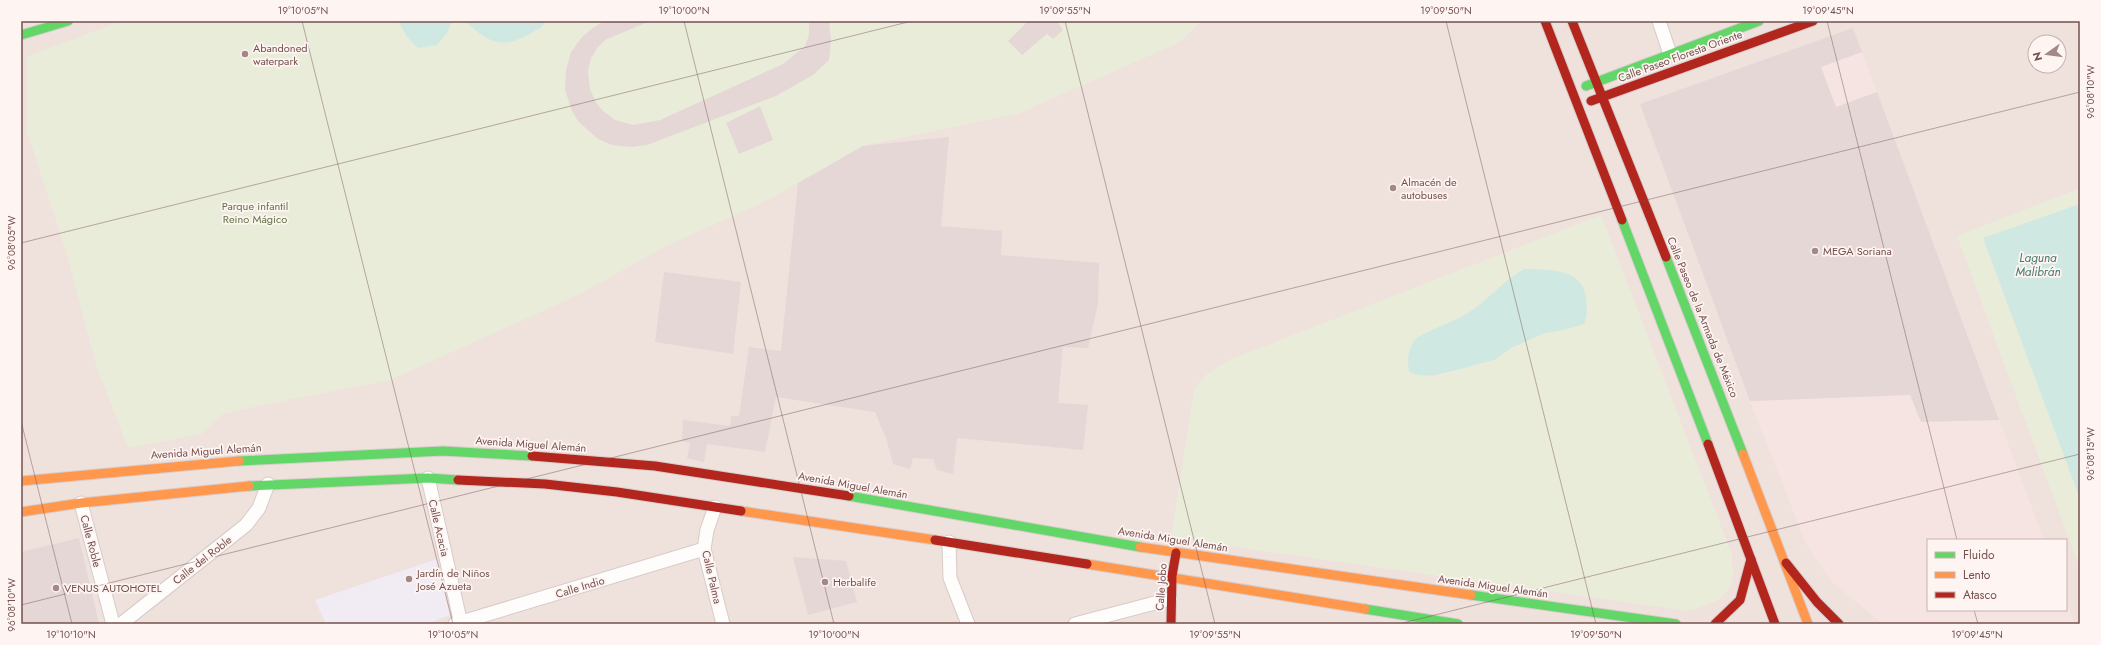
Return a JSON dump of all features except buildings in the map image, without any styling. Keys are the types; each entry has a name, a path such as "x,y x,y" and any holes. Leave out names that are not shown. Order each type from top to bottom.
{"main road":[{"path":"21,35 68,21"},
{"path":"1545,21 1618,200 1775,624"},
{"name":"Calle Paseo de la Armada de México","path":"1572,21 1602,97 1636,192 1786,563 1808,624"},
{"name":"Calle Paseo Floresta Oriente","path":"1573,91 1759,21"},
{"name":"Calle Paseo Floresta Oriente","path":"1579,106 1812,21"},
{"name":"Avenida Miguel Alemán","path":"21,480 166,466 288,457 443,451 556,457 655,466 796,486 1176,553 1676,624"},
{"path":"21,512 268,484 428,478 544,484 616,492 1172,576 1458,624"},
{"name":"Calle Jobo","path":"1171,624 1170,599 1176,553"},
{"path":"1715,624 1740,600 1751,559"},
{"path":"1786,563 1817,602 1839,624"}],"street":[{"path":"1659,21 1670,54"},
{"name":"Calle Acacia","path":"428,478 459,623"},
{"name":"Calle del Roble","path":"121,624 246,526 259,508 268,484"},
{"name":"Calle Roble","path":"81,504 113,624"},
{"name":"Calle Palma","path":"715,507 707,530 704,549 723,624"},
{"path":"949,542 950,578 968,624"},
{"name":"Calle Indio","path":"459,623 704,549"},
{"path":"1075,624 1170,599"}],"shaded area":[{"path":"21,21 2080,21 2080,624 21,624"},
{"name":"MEGA Soriana","path":"1853,28 2044,539 1927,539 1927,611 2067,611 2067,603 2075,624 1883,624 1831,581 1806,544 1750,401 1640,104"},
{"name":"Jardín de Niños José Azueta","path":"437,559 450,615 427,624 326,624 315,600"}],"green space":[{"name":"Parque infantil Reino Mágico","path":"121,21 1202,21 1180,42 1020,113 863,146 766,201 664,247 578,295 390,380 262,405 221,415 201,434 128,448 96,365 67,255 27,131 27,57"},
{"name":"Laguna Malibrán","path":"2080,188 2080,569 1957,236"},
{"path":"1601,215 1731,552 1733,565 1730,585 1726,593 1719,599 1687,611 1171,538 1194,389 1207,374 1229,360","holes":["1524,269 1573,328 1545,333 1511,348 1496,359 1429,377 1408,366 1416,338 1432,332 1468,314 1482,304 1507,281"]}],"water":[{"path":"398,21 452,21 447,33 437,45 418,48 407,37"},
{"path":"465,21 543,21 543,26 512,42 503,43 485,37"},
{"name":"Laguna Malibrán","path":"2080,204 2080,499 1983,238"},
{"path":"1525,269 1564,273 1579,281 1584,289 1586,299 1587,315 1584,324 1545,333 1511,348 1496,359 1487,362 1435,375 1424,376 1409,371 1408,363 1411,347 1418,337 1468,313 1508,280"}],"traffic: fast":[{"path":"21,35 68,21"},
{"path":"1586,86 1759,21"},
{"path":"1622,220 1708,444"},
{"path":"1666,257 1743,454"},
{"path":"239,461 443,451 532,456"},
{"path":"249,486 428,478 458,480"},
{"path":"849,496 1140,547"},
{"path":"1471,595 1676,624"},
{"path":"1365,609 1458,624"}],"traffic: slow":[{"path":"1743,454 1808,624"},
{"path":"21,481 239,461"},
{"path":"21,512 81,503 249,486"},
{"path":"741,511 935,540"},
{"path":"1140,547 1471,595"},
{"path":"1087,564 1365,609"}],"traffic: jam":[{"path":"1545,21 1622,220"},
{"path":"1572,21 1666,257"},
{"path":"1591,101 1813,21"},
{"path":"1708,444 1775,624"},
{"path":"532,456 655,466 849,496"},
{"path":"458,480 545,484 617,492 741,511"},
{"path":"935,540 1087,564"},
{"path":"1171,624 1172,576 1176,553"},
{"path":"1715,624 1740,600 1751,559"},
{"path":"1786,563 1817,602 1839,624"}],"place":[{"name":"Abandoned waterpark","path":"245,54"},
{"name":"Almacén de autobuses","path":"1393,188"},
{"name":"MEGA Soriana","path":"1815,251"},
{"name":"Jardín de Niños José Azueta","path":"409,579"},
{"name":"Herbalife","path":"825,582"},
{"name":"VENUS AUTOHOTEL","path":"56,588"}]}
